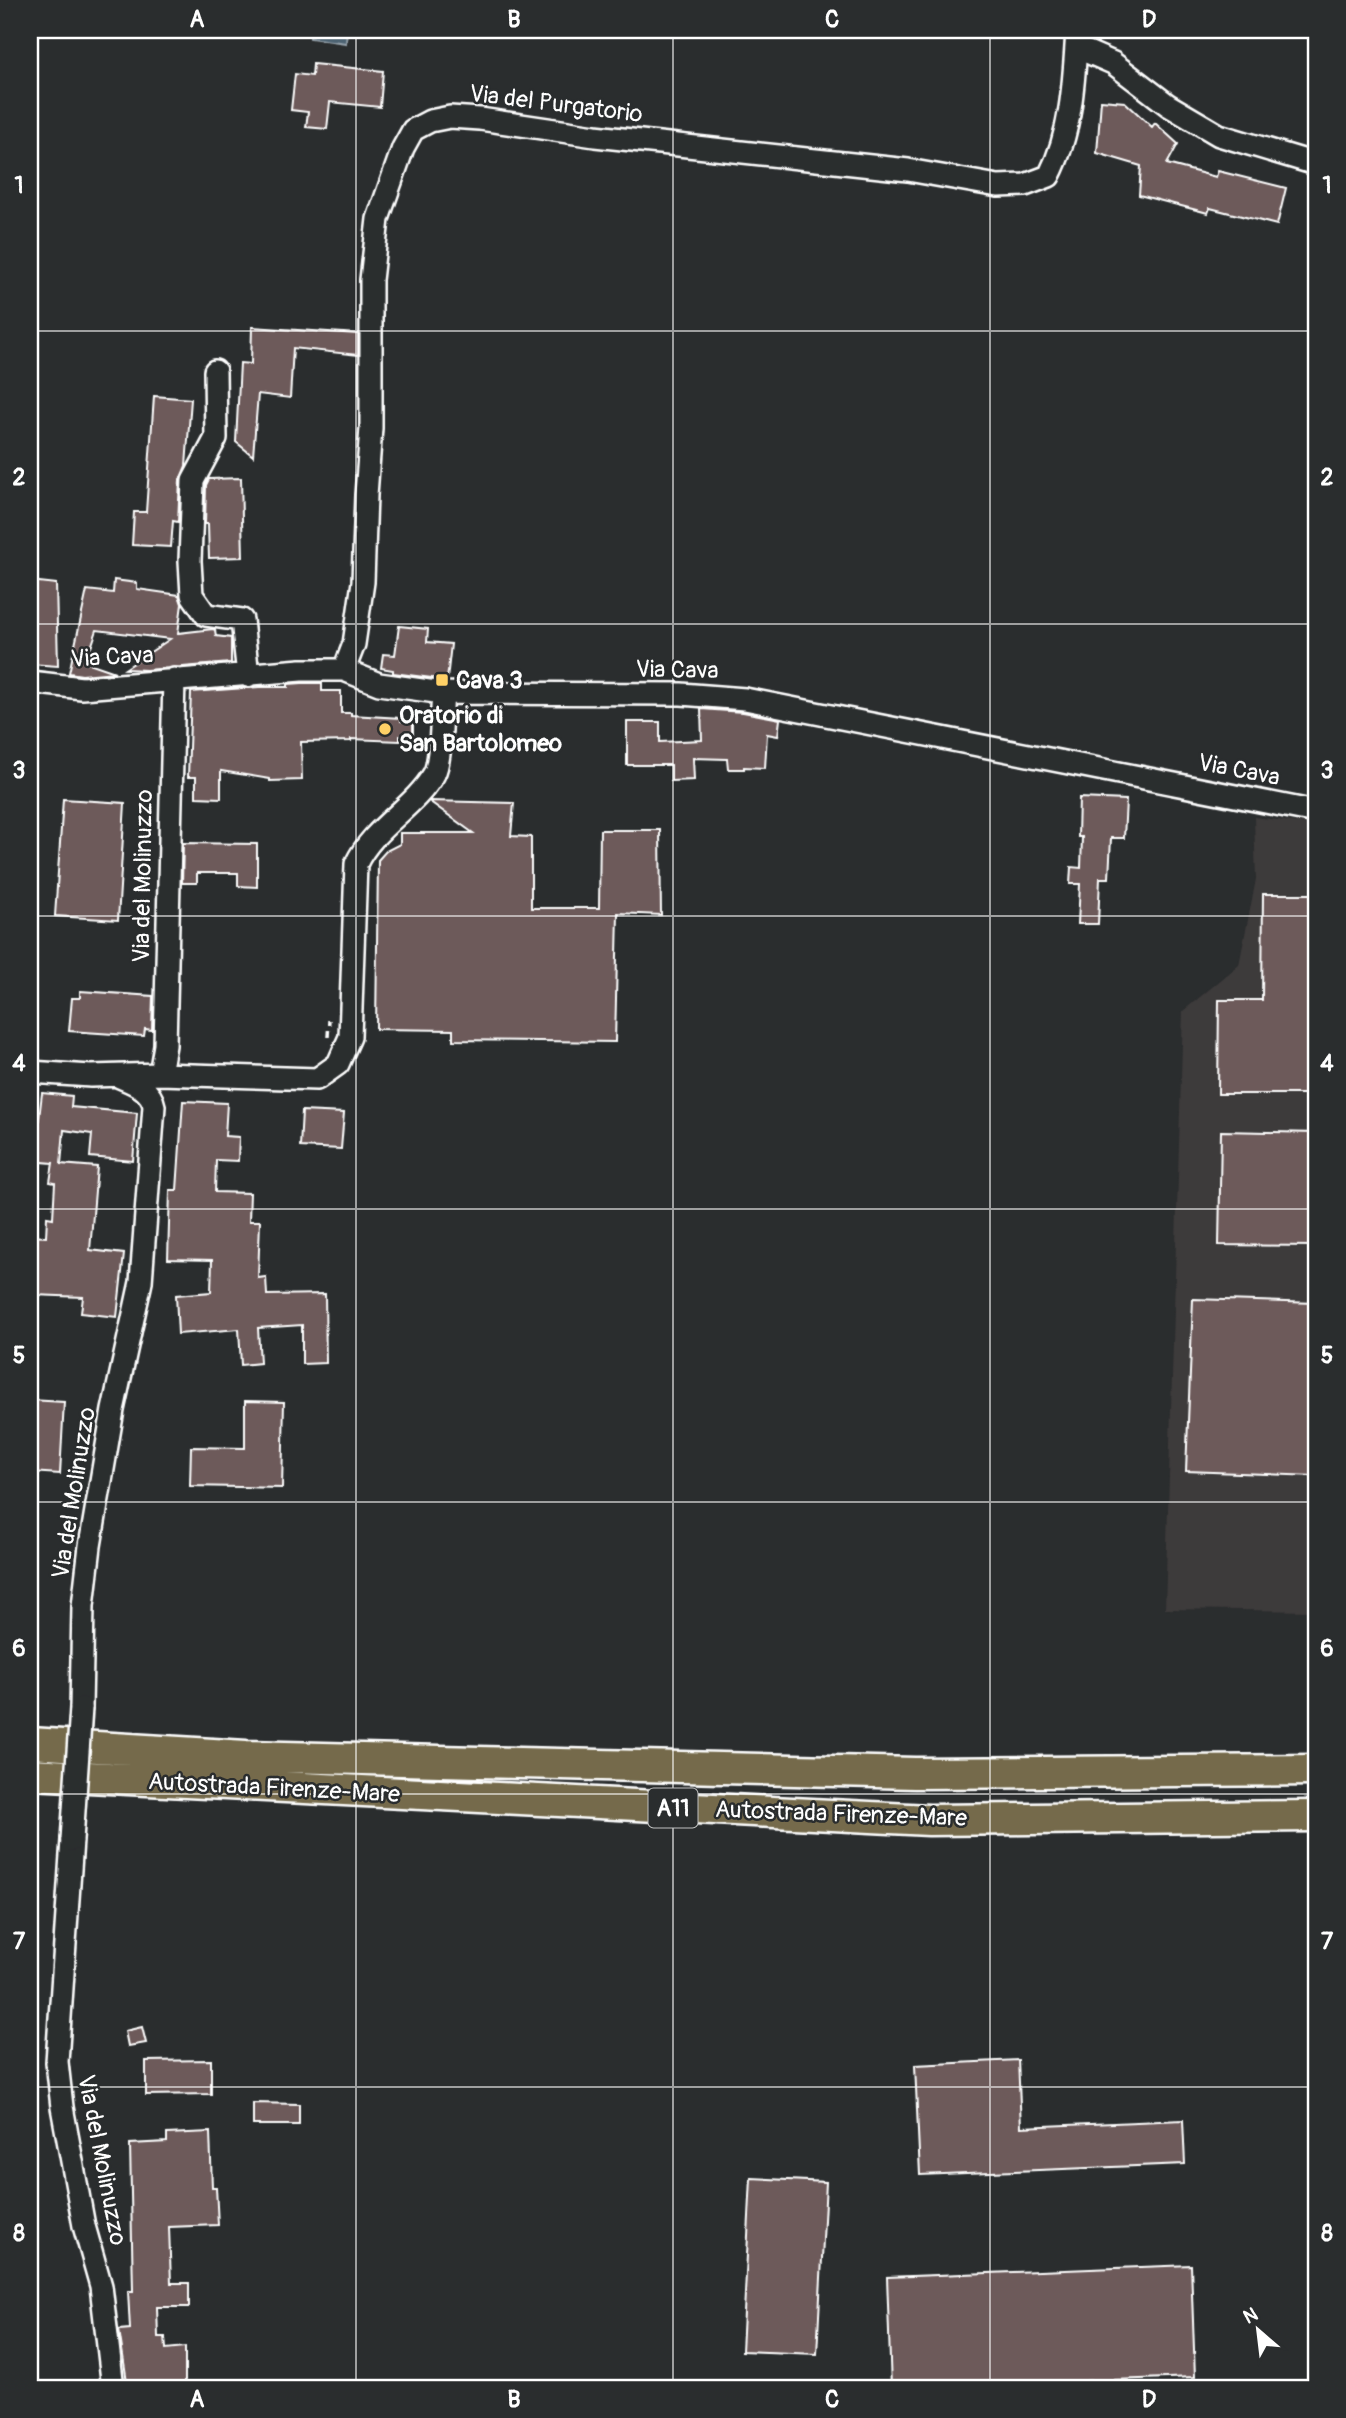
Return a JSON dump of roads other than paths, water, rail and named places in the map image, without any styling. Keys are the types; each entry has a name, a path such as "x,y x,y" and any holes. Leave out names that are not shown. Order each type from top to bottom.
{"highway":[{"name":"Autostrada Firenze-Mare","path":"30,1743 246,1756 915,1773 1316,1770"},
{"name":"Autostrada Firenze-Mare","path":"30,1774 929,1820 1316,1816"}],"street":[{"path":"1077,38 1168,105 1219,135 1309,162"},
{"name":"Via del Purgatorio","path":"344,670 354,644 363,582 371,428 371,280 377,231 403,148 413,130 430,121 450,117 480,119 595,136 908,170 998,187 1026,185 1049,176 1060,155 1066,135 1077,38"},
{"path":"215,371 216,438 193,481 190,561 192,596 206,615 242,620 248,676"},
{"name":"Via Cava","path":"30,681 82,688 301,670 344,670 379,684 443,693 681,694 745,699 1316,812"},
{"name":"Via del Molinuzzo","path":"160,1074 165,1045 174,679"},
{"path":"30,1072 317,1079 338,1064 351,1037 356,864 364,847 421,790 435,772 443,693"},
{"name":"Via del Molinuzzo","path":"113,2388 101,2286 84,2226 62,2107 57,2062 81,1707 83,1606 90,1546 113,1410 141,1282 154,1106 149,1093 118,1076"}],"water":[{"path":"311,30 347,30 346,43 310,38"}],"place":[{"name":"Cava 3","path":"442,680"},
{"name":"Oratorio di San Bartolomeo","path":"385,729"}]}
